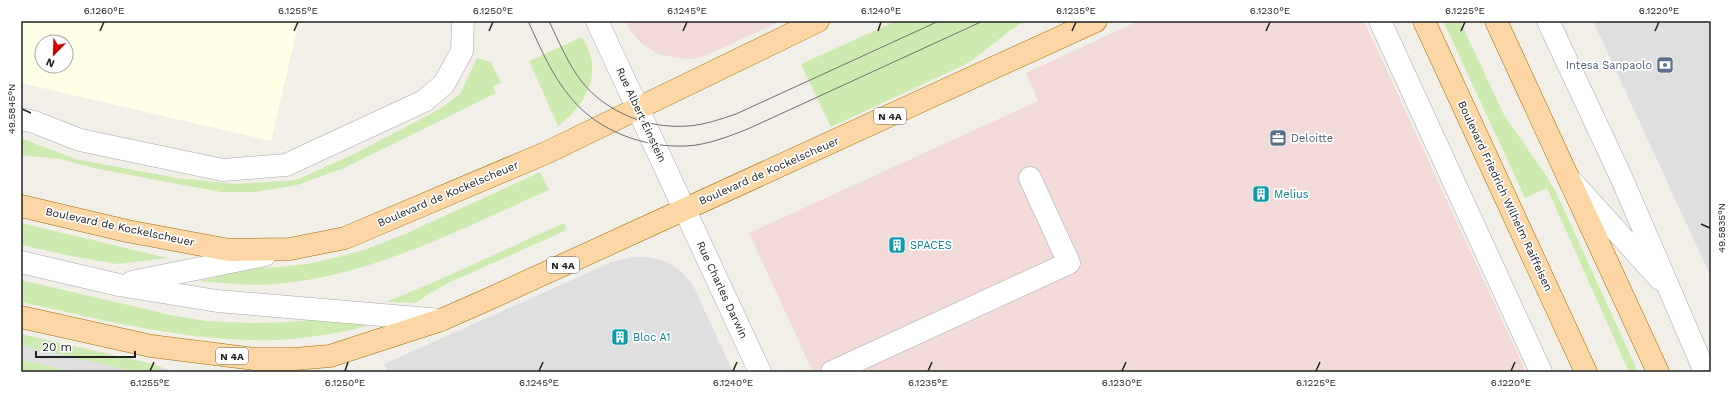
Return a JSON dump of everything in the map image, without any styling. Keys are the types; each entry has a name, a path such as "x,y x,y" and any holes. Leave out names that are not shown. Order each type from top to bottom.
{"main road":[{"name":"Boulevard de Kockelscheuer","path":"21,206 127,230 229,250 290,250 345,238 548,152 818,21"},
{"name":"Boulevard de Kockelscheuer","path":"21,317 151,346 255,359 294,359 330,356 441,320 1096,21"},
{"name":"Boulevard Friedrich Wilhelm Raiffeisen","path":"1424,21 1586,372"},
{"path":"1496,21 1658,372"}],"street":[{"path":"21,119 34,122 80,140 223,170 286,165 424,100 444,84 462,51 464,21"},
{"name":"Rue Albert Einstein","path":"597,21 684,209"},
{"path":"1380,21 1541,372"},
{"path":"1548,21 1622,178 1706,372"},
{"path":"832,372 1069,263 1030,178"},
{"path":"1570,179 1672,293"},
{"name":"Rue Charles Darwin","path":"684,209 760,372"},
{"name":"Boulevard de Kockelscheuer","path":"119,285 290,250"},
{"name":"Boulevard de Kockelscheuer","path":"21,262 119,285 217,301 441,320"}],"shaded area":[{"path":"21,21 299,21 271,141 21,83"},
{"path":"625,21 781,21 705,56 693,59 676,58 656,53 641,43 630,30"},
{"path":"1138,21 1364,21 1526,372 813,372 749,233 1038,101 1026,73"},
{"name":"Intesa Sanpaolo","path":"1593,21 1711,21 1711,277"},
{"path":"634,257 649,257 667,262 682,272 693,285 733,372 388,372 384,364 614,261"},
{"path":"21,334 148,363 177,372 21,372"}],"green space":[{"path":"896,21 1025,21 1009,31 964,65 831,127 801,64"},
{"path":"1443,21 1460,21 1504,115 1556,192 1638,372 1629,372 1547,188 1525,198"},
{"path":"582,37 589,52 592,65 590,85 586,95 574,112 558,126 529,61"},
{"path":"477,58 491,62 501,83 493,86 496,93 344,168 297,185 255,192 221,192 98,169 60,159 21,155 21,138 75,159 177,178 235,184 296,180 354,154 438,110 460,94"},
{"path":"540,172 549,190 449,235 381,261 347,271 311,279 266,285 199,281 251,268 279,267 313,263 364,250 405,234"},
{"path":"21,223 168,258 117,264 21,245"},
{"path":"564,223 567,230 448,283 415,303 386,302 439,280"},
{"path":"21,280 171,315 206,321 251,323 290,322 318,319 374,323 334,333 280,340 245,340 180,334 115,323 21,302"},
{"path":"21,334 161,367 159,372 135,372 21,345"},
{"path":"21,360 74,372 21,372"}],"tram line":[{"path":"528,21 558,80 582,110 594,120 623,135 654,144 670,146 686,146 711,142 750,128 983,21"},
{"path":"549,21 572,68 592,93 616,110 630,117 658,125 673,126 688,126 712,122 736,114 939,21"}],"place":[{"name":"Intesa Sanpaolo","path":"1665,65"},
{"name":"Deloitte","path":"1278,138"},
{"name":"Melius","path":"1261,194"},
{"name":"SPACES","path":"897,245"},
{"name":"Bloc A1","path":"620,337"}]}
